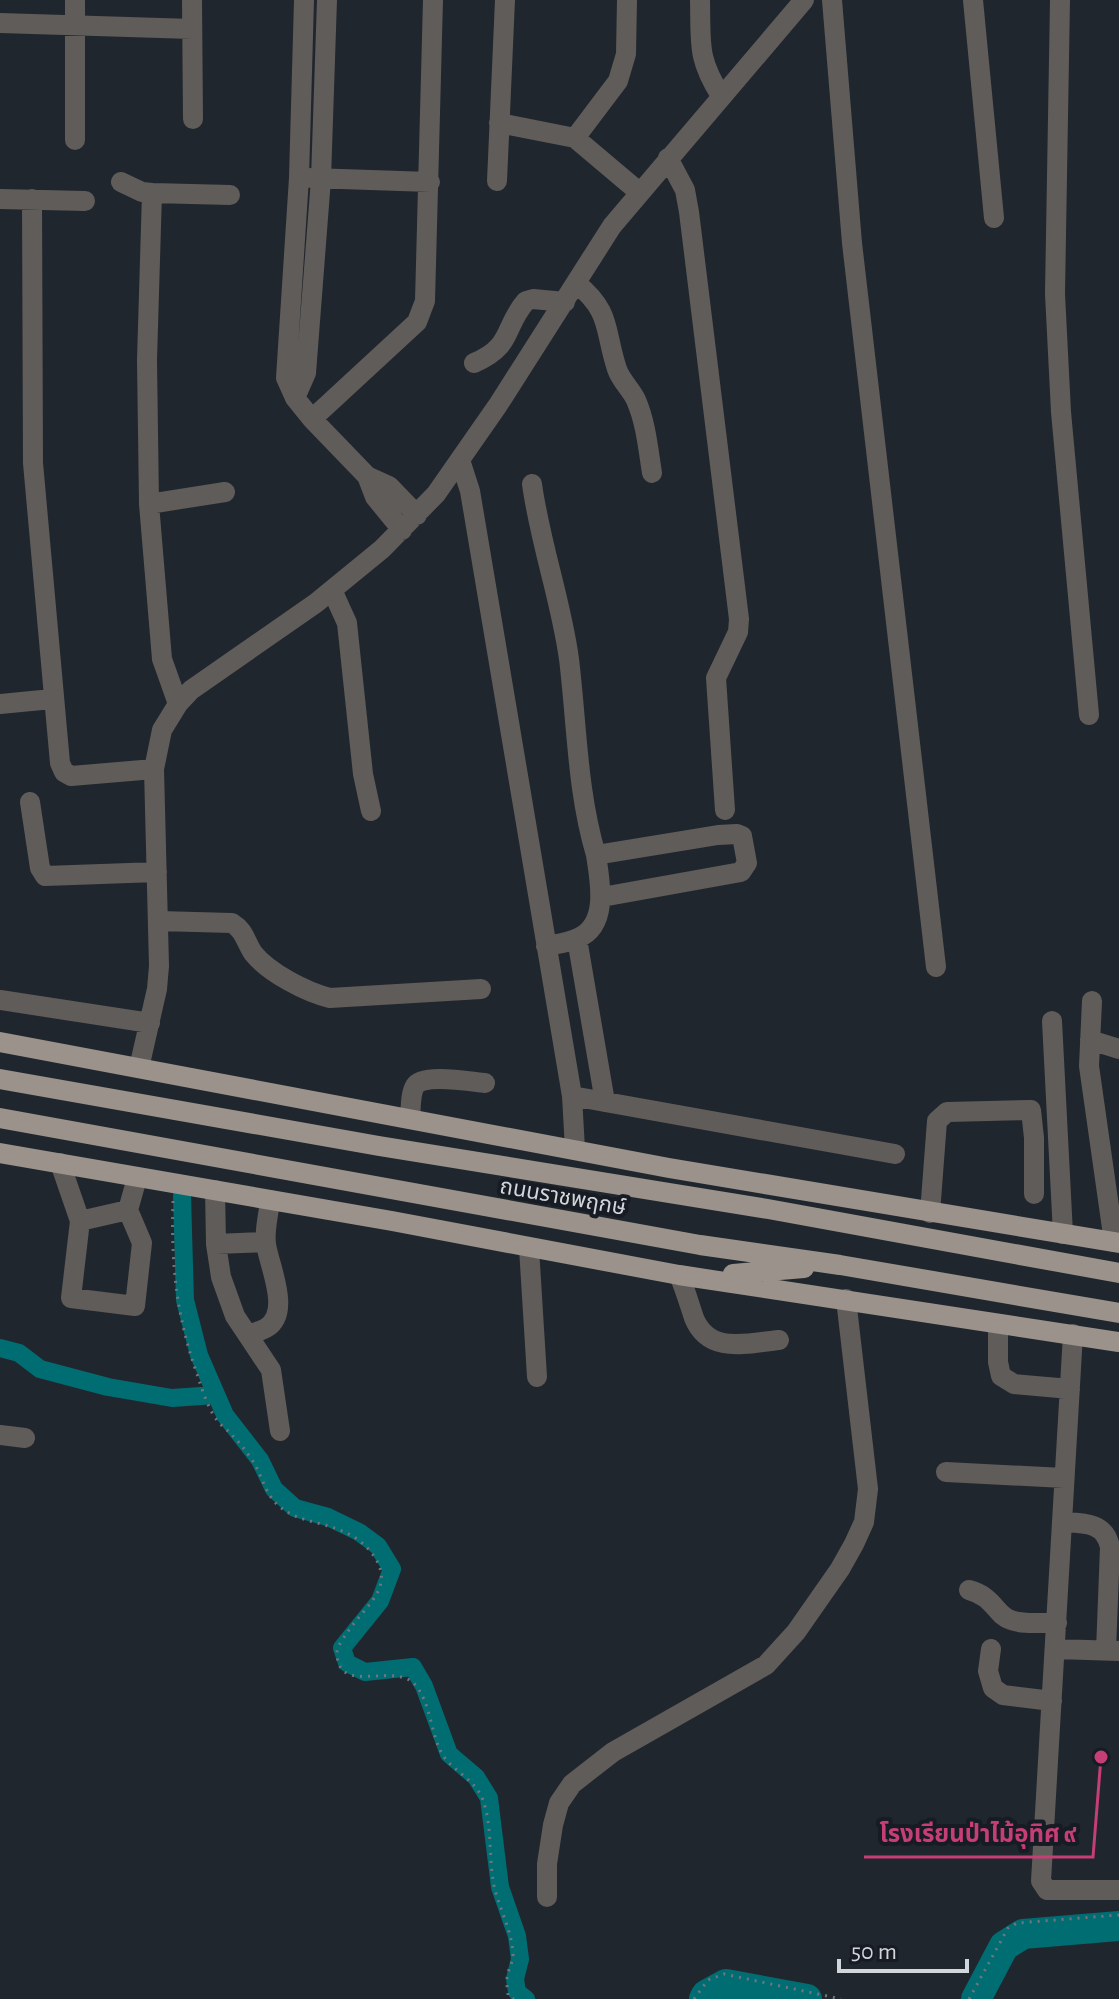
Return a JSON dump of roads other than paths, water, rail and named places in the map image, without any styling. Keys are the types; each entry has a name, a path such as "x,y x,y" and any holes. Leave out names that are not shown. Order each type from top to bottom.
{"main road":[{"path":"0,1042 669,1168 1117,1242"},
{"name":"ถนนราชพฤกษ์","path":"0,1079 379,1146 768,1209 1119,1273"},
{"name":"ถนนราชพฤกษ์","path":"0,1118 583,1225 1119,1313"},
{"path":"0,1153 679,1275 1119,1342"},
{"path":"669,1168 768,1209"},
{"path":"702,1277 840,1265"}],"street":[{"path":"75,0 75,140"},
{"path":"192,0 193,119"},
{"path":"304,0 299,178 286,378 295,398 312,419 367,476 389,486 417,515"},
{"path":"295,398 306,373 321,179 327,0"},
{"path":"312,419 417,322 422,313 430,182 433,0"},
{"path":"497,181 505,0"},
{"path":"575,138 618,81 626,54 627,0"},
{"path":"700,0 702,58 721,96"},
{"path":"139,1068 157,989 159,921 154,769 162,730 178,704 211,675 332,590 417,515 460,460 565,302 605,235 804,0"},
{"path":"832,0 857,291 936,967"},
{"path":"973,0 994,218"},
{"path":"1060,0 1055,294 1061,412 1089,715"},
{"path":"0,23 192,29"},
{"path":"499,123 575,138 639,192"},
{"path":"668,158 685,190 689,212 739,619 738,632 716,678 725,810"},
{"path":"299,178 430,182"},
{"path":"121,182 142,192 230,195"},
{"path":"152,193 147,348 149,504 162,659 178,704"},
{"path":"0,199 85,201"},
{"path":"32,199 33,463 60,763 64,772 71,776 154,769"},
{"path":"576,283 596,300 602,313 620,377 634,395 642,414 652,473"},
{"path":"474,363 493,355 501,346 526,301 565,302"},
{"path":"460,460 472,502 572,1096 575,1149"},
{"path":"367,476 375,497 402,530"},
{"path":"532,484 537,523 563,621 585,810 602,897 595,923 587,933 577,939 546,946"},
{"path":"149,504 225,492"},
{"path":"332,590 347,623 363,774 371,811"},
{"path":"0,704 52,699"},
{"path":"30,802 40,868 45,876 157,872"},
{"path":"596,855 718,835 737,834 745,842 747,863 741,872 602,897"},
{"path":"159,921 232,923 241,928 252,952 262,961 303,989 330,998 481,989"},
{"path":"577,939 605,1102"},
{"path":"0,1000 150,1023"},
{"path":"1092,1001 1091,1090 1098,1115 1117,1242"},
{"path":"1052,1021 1063,1234"},
{"path":"1090,1040 1119,1049"},
{"path":"410,1119 414,1087 419,1082 441,1079 485,1083"},
{"path":"572,1096 895,1154"},
{"path":"930,1213 937,1121 947,1112 1031,1110 1034,1194"},
{"path":"60,1163 80,1221 71,1298 135,1306 142,1243 128,1210 137,1178"},
{"path":"215,1190 216,1244 227,1299 271,1370 280,1431"},
{"path":"248,1335 267,1328 274,1321 278,1306 276,1282 265,1242 270,1200"},
{"path":"80,1221 128,1210"},
{"path":"216,1244 265,1242"},
{"path":"529,1248 537,1377"},
{"path":"679,1275 693,1315 705,1336 717,1344 779,1340"},
{"path":"547,1897 547,1864 553,1825 559,1803 572,1784 613,1752 766,1665 796,1632 854,1544 864,1522 868,1489 846,1299"},
{"path":"998,1324 1001,1376 1014,1384 1070,1389"},
{"path":"1073,1334 1041,1881 1047,1890 1119,1890"},
{"path":"0,1435 25,1438"},
{"path":"946,1472 1064,1478"},
{"path":"1056,1649 1112,1651 1108,1536 1091,1524 1062,1522"},
{"path":"969,1590 984,1594 1002,1615 1011,1620 1057,1623"},
{"path":"991,1649 988,1671 993,1688 1003,1695 1052,1701"}],"waterway":[{"path":"182,1196 185,1300 199,1355 225,1415 260,1460 274,1489 295,1508 328,1517 359,1532 378,1546 392,1569 380,1601 342,1648 347,1663 365,1672 413,1667 424,1686 449,1754 476,1777 489,1798 500,1887 517,1936 520,1959 515,1979 517,1992 526,1999"},
{"path":"0,1348 19,1353 40,1369 108,1387 172,1398 216,1395"},
{"path":"976,1999 1004,1946 1023,1934 1119,1926"},
{"path":"704,1999 726,1984 807,1999"}],"place":[{"name":"โรงเรียนป่าไม้อุทิศ ๙","path":"1101,1757"}]}
